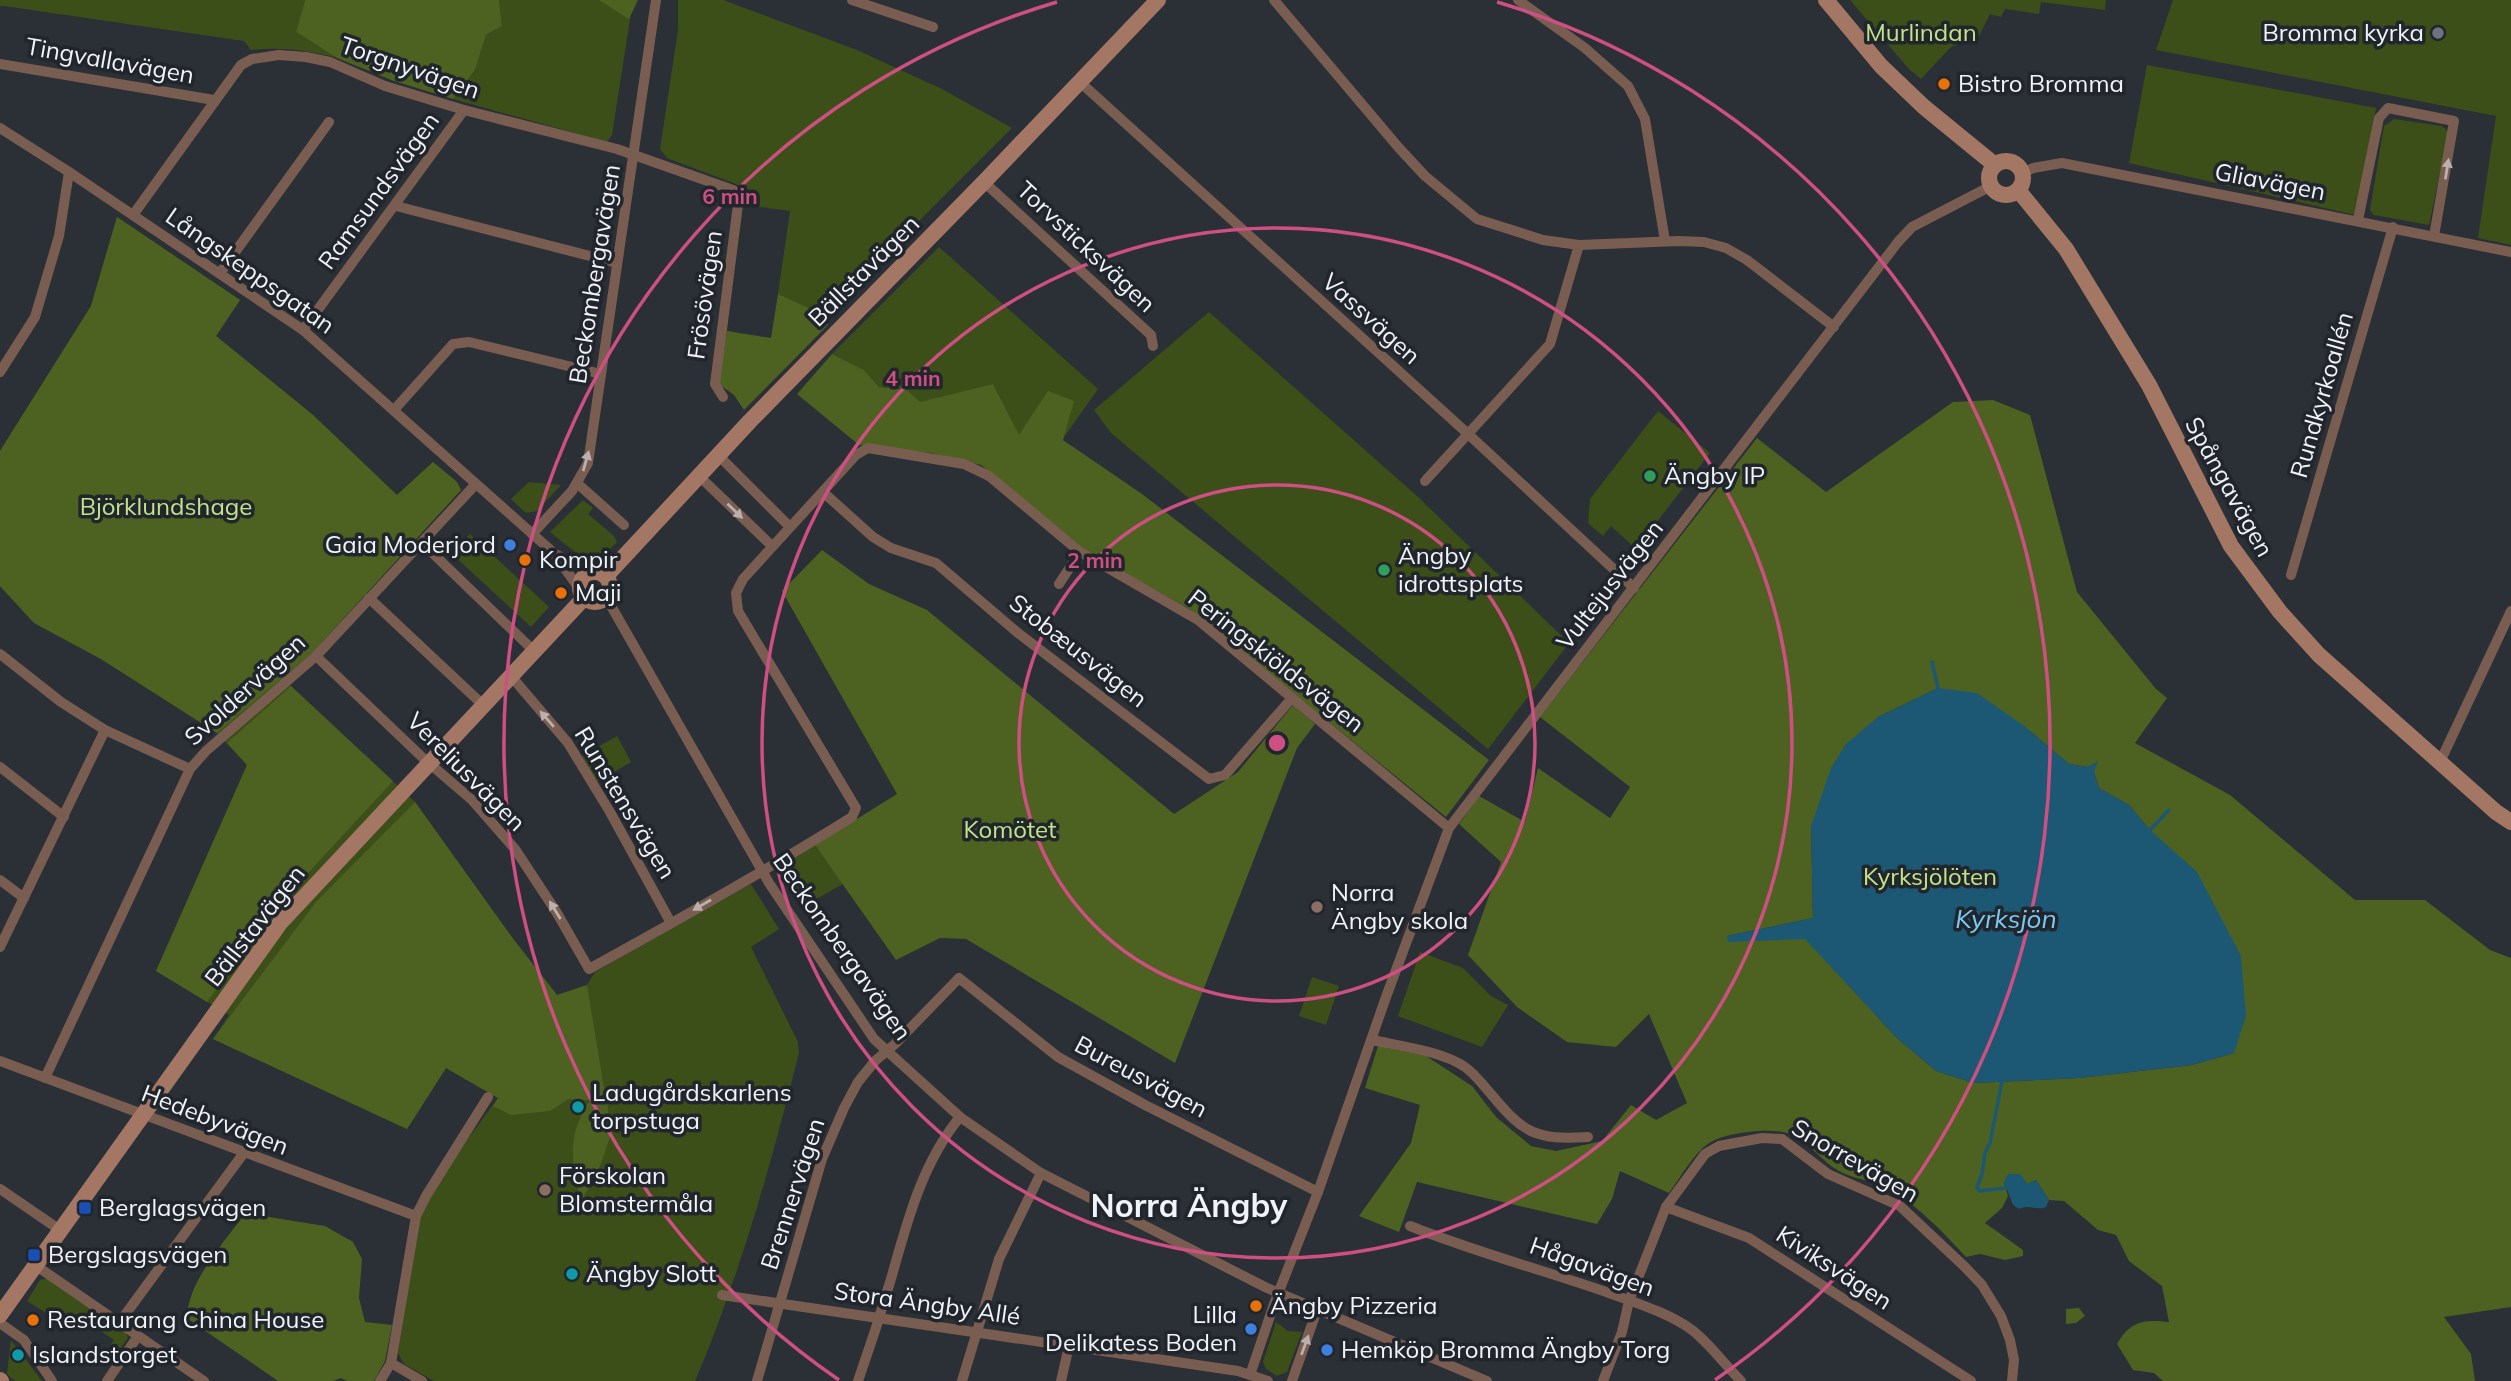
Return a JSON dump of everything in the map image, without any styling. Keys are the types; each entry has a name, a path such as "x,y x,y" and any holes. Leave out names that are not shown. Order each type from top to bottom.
{"street":[{"name":"Beckombergavägen","path":"532,534 578,484 588,463 656,0"},
{"path":"852,0 933,27"},
{"name":"Bällstavägen","path":"0,1315 281,923 534,651 582,595 582,579 598,574 699,476 1158,0"},
{"path":"1274,0 1399,148 1425,176 1477,219 1542,240 1579,245 1665,241 1704,242 1726,248 1747,260 1834,327"},
{"path":"1518,0 1586,48 1628,86 1645,119 1665,241"},
{"path":"1826,0 1881,66 1924,107 1995,165"},
{"name":"Torgnyvägen","path":"134,215 240,65 252,59 279,55 330,62 385,86 634,155 733,190 739,197"},
{"name":"Tingvallavägen","path":"0,64 214,100"},
{"name":"Vassvägen","path":"1080,82 1467,433 1634,589"},
{"path":"2358,220 2382,112 2388,108 2455,121 2434,236"},
{"name":"Ramsundsvägen","path":"303,330 464,110"},
{"path":"220,273 330,122"},
{"name":"Långskeppsgatan","path":"0,128 303,330 555,554 582,595"},
{"path":"2007,161 2014,163 2023,173 2023,182 2012,194 1996,192 1991,186 1989,174 1995,165 2007,161"},
{"name":"Gliavägen","path":"2023,173 2033,168 2062,163 2511,251"},
{"path":"0,372 35,317 59,236 69,172"},
{"name":"Torvsticksvägen","path":"984,182 1151,335 1153,346"},
{"name":"Vultejusvägen","path":"1250,1375 1449,828 1898,242 1912,227 1991,186"},
{"name":"Spångavägen","path":"2018,190 2066,249 2135,363 2209,506 2245,565 2280,612 2319,655 2511,822"},
{"name":"Frösövägen","path":"723,397 715,384 739,197"},
{"path":"396,206 617,263"},
{"name":"Rundkyrkoallén","path":"2291,575 2393,227"},
{"path":"1425,481 1550,344 1579,245"},
{"path":"394,410 453,344 469,342 601,374"},
{"name":"Peringskiöldsvägen","path":"762,872 852,817 856,808 738,611 737,593 743,579 789,526 856,455 868,448 964,464 989,476 1080,552 1198,620 1449,828"},
{"path":"718,455 789,526"},
{"path":"699,476 772,545"},
{"path":"578,484 624,525"},
{"name":"Svoldervägen","path":"45,1077 190,769 206,751 316,656 475,485"},
{"name":"Stobæusvägen","path":"822,492 873,537 891,548 936,563 1018,633 1209,779 1225,775 1292,698"},
{"path":"422,543 534,651"},
{"path":"1059,584 1080,552"},
{"name":"Långskeppsgatan","path":"555,554 598,574"},
{"path":"582,595 596,602 606,597 610,588 598,574"},
{"name":"Beckombergavägen","path":"606,597 762,872 874,1039 886,1052 960,1117 1041,1173 1278,1294 1487,1381"},
{"path":"369,598 483,705"},
{"path":"2440,762 2511,611"},
{"path":"0,654 61,702 105,730 190,769"},
{"name":"Vereliusvägen","path":"316,656 472,800 515,849 557,913 589,969 671,923"},
{"name":"Runstensvägen","path":"510,676 568,743 610,812 671,923"},
{"path":"0,947 105,730"},
{"path":"0,767 64,817"},
{"path":"671,923 762,872"},
{"path":"0,880 24,898"},
{"name":"Brennervägen","path":"757,1381 812,1191 833,1132 858,1082 959,978"},
{"name":"Bureusvägen","path":"959,978 1058,1057 1145,1105 1318,1192"},
{"path":"1372,1040 1430,1054 1464,1066 1501,1107 1532,1134 1558,1139 1588,1137"},
{"name":"Hedebyvägen","path":"0,1061 243,1154 416,1216"},
{"path":"380,1381 391,1363 416,1216 488,1097"},
{"path":"858,1381 907,1225 928,1169 949,1130 960,1117"},
{"name":"Snorrevägen","path":"1603,1381 1622,1332 1629,1301 1666,1207 1705,1154 1719,1146 1762,1138 1782,1139 1836,1178 1899,1206 1965,1267 1982,1286 2001,1316 2014,1360 2012,1381"},
{"path":"119,1323 243,1154"},
{"path":"962,1381 999,1259 1041,1173"},
{"path":"0,1189 60,1230"},
{"name":"Kiviksvägen","path":"1666,1207 1749,1238 1971,1381"},
{"name":"Hågavägen","path":"1410,1226 1448,1241 1551,1273 1679,1322 1693,1331 1741,1381"},
{"path":"35,1265 204,1381"},
{"name":"Stora Ängby Allé","path":"722,1295 1238,1371 1269,1381"},
{"path":"1292,1381 1317,1310"},
{"path":"0,1323 24,1340 52,1381"},
{"path":"107,1381 138,1336"},
{"path":"1061,1381 1069,1346"},
{"path":"391,1363 422,1381"}],"green space":[{"path":"0,0 305,0 296,32 337,58 294,50 251,50 244,41 0,6"},
{"path":"305,0 499,0 502,26 486,35 475,70 453,99 394,81 337,58 296,32"},
{"path":"499,0 633,0 612,135 607,142 453,99 475,70 486,35 502,26"},
{"path":"599,0 638,0 629,19"},
{"path":"678,0 723,0 857,50 942,89 1012,128 825,315 778,294 790,211 746,205 746,191 736,184 667,158 660,149 678,30"},
{"name":"Murlindan","path":"1850,0 2106,0 2105,10 2041,2 2039,14 2005,9 2001,17 1990,14 1979,36 1951,47 1921,79 1909,69"},
{"path":"2173,0 2511,0 2511,245 2478,238 2496,116 2156,50"},
{"path":"2147,65 2376,108 2355,215 2129,163"},
{"path":"2394,119 2441,126 2446,129 2448,135 2429,225 2374,215 2370,210 2384,126"},
{"name":"Björklundshage","path":"117,217 240,300 216,336 313,415 397,495 433,462 457,482 461,490 283,679 415,802 557,995 587,985 595,972 751,884 779,929 751,947 798,1042 799,1053 753,1219 726,1301 695,1381 434,1381 404,1364 398,1353 419,1217 454,1158 498,1098 446,1068 407,1129 213,1039 229,1015 156,971 247,765 217,733 101,659 34,623 0,586 0,451 91,306"},
{"path":"117,217 240,300 216,336 313,415 397,495 433,462 457,482 461,490 312,653 217,733 101,659 34,623 0,586 0,451 91,306"},
{"path":"939,247 1098,389 1062,440 1019,436 993,384 920,403 907,390 879,387 864,370 832,354"},
{"path":"778,294 825,315 828,325 744,410 734,395 719,384 727,331 771,338"},
{"name":"Ängby idrottsplats","path":"1209,312 1417,496 1569,643 1488,749 1111,433 1094,410"},
{"path":"832,354 864,370 879,387 907,390 920,402 993,384 1019,435 1048,391 1074,401 1063,440 1142,494 1489,760 1446,817 1191,610 1084,550 981,465 932,453 859,445 797,394"},
{"name":"Kyrksjölöten","path":"1993,400 2030,415 2077,592 2156,689 2167,698 2135,743 2230,795 2355,900 2425,900 2490,950 2511,958 2511,1307 2444,1317 2471,1354 2475,1381 2163,1381 2154,1373 2133,1370 2117,1344 2127,1330 2138,1323 2169,1322 2162,1286 2129,1261 2116,1235 2098,1230 2064,1201 2049,1200 2036,1180 2028,1184 2004,1182 2008,1196 2002,1208 1985,1223 2023,1250 2023,1256 2005,1260 1980,1254 1966,1257 1904,1199 1880,1185 1839,1171 1799,1139 1785,1132 1751,1132 1727,1136 1709,1143 1692,1160 1669,1193 1620,1171 1612,1199 1597,1224 1417,1182 1399,1232 1359,1216 1411,1143 1420,1105 1365,1088 1378,1046 1426,1056 1472,1086 1496,1117 1531,1146 1556,1151 1602,1141 1631,1105 1656,1120 1687,1103 1649,1014 1616,1047 1567,1042 1517,1007 1468,955 1501,862 1459,824 1479,796 1525,822 1538,768 1610,818 1630,787 1540,717 1757,438 1826,492 1953,402","holes":["1938,688 2024,726 2069,764 2087,767 2094,772 2099,788 2129,805 2150,830 2234,1053 2192,1065 2079,1078 1974,1083 1936,1071 1896,1037 1805,938 1727,936 1813,918 1811,826 1878,717"]},
{"name":"Ängby IP","path":"1658,411 1710,453 1636,549 1611,526 1603,536 1588,523 1590,499"},
{"path":"529,482 561,485 537,511 526,513 511,499"},
{"path":"583,500 593,508 588,514 614,536 617,542 603,556 591,561 586,561 550,532"},
{"path":"470,534 549,607 531,627 451,553"},
{"name":"Komötet","path":"822,550 869,584 927,610 1174,814 1238,772 1293,705 1315,724 1297,748 1175,1063 966,939 940,938 896,960 815,845 897,794 782,591"},
{"path":"291,686 393,781 272,912 207,1002 156,971 247,765 227,743"},
{"path":"617,736 631,762 597,782 582,756"},
{"path":"415,802 557,995 587,985 605,1094 588,1100 568,1099 550,1111 511,1115 493,1106 498,1098 446,1068 407,1129 213,1039 316,902"},
{"path":"815,845 843,884 802,907 780,871 781,867"},
{"path":"1420,952 1463,968 1491,996 1508,1005 1482,1047 1398,1016"},
{"path":"1312,977 1339,986 1326,1025 1299,1016"},
{"path":"607,1098 610,1137 600,1166 581,1202 573,1163 576,1128 588,1103"},
{"path":"249,1208 269,1217 325,1226 353,1242 362,1259 359,1298 365,1322 392,1325 385,1361 374,1381 347,1381 341,1378 333,1381 278,1381 188,1319 189,1305 200,1276"},
{"path":"43,1279 49,1279 126,1333 128,1338 115,1355 110,1351 114,1340 89,1323 82,1332 68,1327 27,1301"},
{"path":"2079,1308 2085,1316 2076,1323 2066,1324 2066,1309"},
{"path":"1276,1322 1288,1331 1302,1332 1287,1372 1277,1376 1266,1369 1263,1362"},
{"path":"11,1340 42,1381 15,1381 7,1374"}],"water":[{"name":"Kyrksjön","path":"1938,688 1977,693 2024,726 2069,764 2087,767 2098,761 2094,772 2099,788 2129,805 2150,830 2197,872 2241,956 2246,1016 2234,1053 2192,1065 2079,1078 1974,1083 1936,1071 1896,1037 1805,939 1728,942 1727,936 1813,918 1811,826 1831,768 1846,744 1878,717"},
{"path":"2008,1174 2020,1174 2028,1184 2036,1180 2049,1200 2046,1207 2019,1209 2013,1205 2004,1182"}],"waterway":[{"path":"1932,662 1938,688"},
{"path":"2150,830 2169,810"},
{"path":"2002,1081 1990,1143 1977,1187 1980,1191 2006,1188"}],"place":[{"name":"Bromma kyrka","path":"2438,33"},
{"name":"Bistro Bromma","path":"1944,84"},
{"name":"Ängby IP","path":"1650,476"},
{"name":"Gaia Moderjord","path":"510,545"},
{"name":"Kompir","path":"525,560"},
{"name":"Ängby idrottsplats","path":"1384,570"},
{"name":"Maji","path":"561,593"},
{"name":"Norra Ängby skola","path":"1317,907"},
{"name":"Ladugårdskarlens torpstuga","path":"578,1107"},
{"name":"Förskolan Blomstermåla","path":"545,1190"},
{"name":"Berglagsvägen","path":"85,1208"},
{"name":"Bergslagsvägen","path":"34,1255"},
{"name":"Ängby Slott","path":"572,1274"},
{"name":"Ängby Pizzeria","path":"1256,1306"},
{"name":"Restaurang China House","path":"33,1320"},
{"name":"Lilla Delikatess Boden","path":"1251,1329"},
{"name":"Hemköp Bromma Ängby Torg","path":"1327,1350"},
{"name":"Islandstorget","path":"18,1355"}],"district":[{"name":"Norra Ängby","path":"1189,1206"}]}
